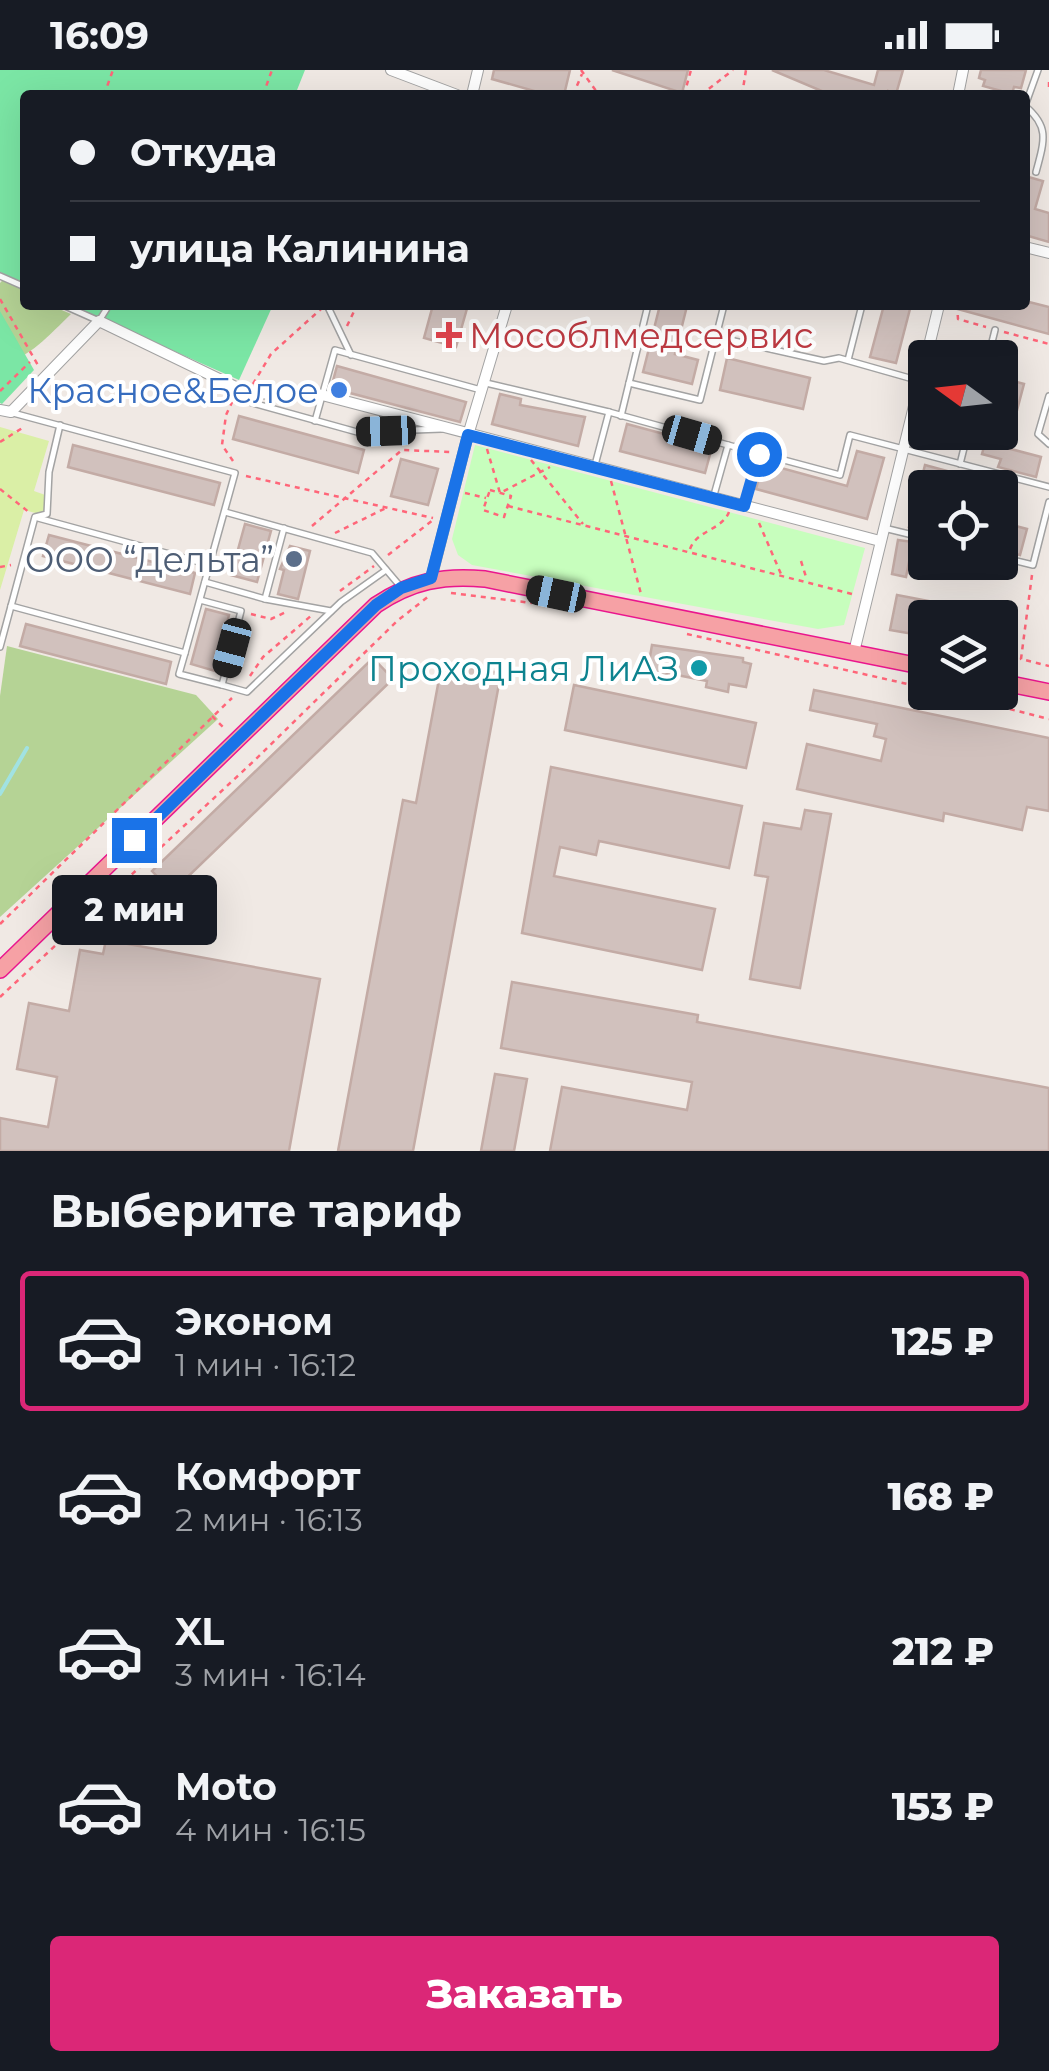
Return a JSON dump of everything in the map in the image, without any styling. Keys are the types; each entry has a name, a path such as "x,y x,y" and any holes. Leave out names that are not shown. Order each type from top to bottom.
{"highway":[{"path":"0,970 376,605 401,588 486,579 908,663"},
{"path":"1018,686 1049,692"}],"street":[{"path":"390,70 444,90"},
{"path":"432,586 468,435 505,310"},
{"path":"930,340 939,310"},
{"path":"6,411 99,321 243,391 322,395 880,541"},
{"path":"854,652 908,429"}],"lane":[{"path":"1030,109 1044,116 1048,128 1036,172"},
{"path":"74,310 99,321 104,310"},
{"path":"330,310 351,355"},
{"path":"621,416 647,310"},
{"path":"629,383 700,400 723,310"},
{"path":"848,361 861,310"},
{"path":"992,340 995,330"},
{"path":"716,336 824,361 848,361 908,377"},
{"path":"316,421 335,350 482,387 609,412 840,474 850,435 1049,487"},
{"path":"243,391 249,402 357,432 444,429"},
{"path":"1049,396 1038,434 1049,444"},
{"path":"6,411 235,473 179,674 246,692 331,611 386,570"},
{"path":"594,468 609,412"},
{"path":"35,517 47,514 49,472 60,426"},
{"path":"713,498 728,445"},
{"path":"960,464 964,450"},
{"path":"744,506 759,454"},
{"path":"1018,562 1033,566 1045,531 1049,502"},
{"path":"224,512 372,552 401,588"},
{"path":"0,647 35,517"},
{"path":"35,517 210,566"},
{"path":"265,600 284,528"},
{"path":"884,528 908,534"},
{"path":"205,582 265,600 331,611"},
{"path":"200,600 241,611 222,685"},
{"path":"12,606 185,653"}],"path":[{"path":"707,90 733,70"},
{"path":"1049,82 1049,91"},
{"path":"0,299 44,376"},
{"path":"317,310 271,354 243,391 226,415 222,444 232,455 235,473 434,519 340,591"},
{"path":"0,390 30,362"},
{"path":"0,442 36,419"},
{"path":"486,448 500,493"},
{"path":"311,527 402,450 452,452"},
{"path":"530,459 584,525"},
{"path":"500,493 553,465"},
{"path":"610,480 642,598"},
{"path":"0,490 35,517"},
{"path":"490,490 500,493 510,496 504,517 484,510 490,490"},
{"path":"460,491 487,498"},
{"path":"508,506 868,598"},
{"path":"334,533 388,507"},
{"path":"689,552 696,538 723,522 729,510"},
{"path":"759,523 781,575"},
{"path":"801,561 807,582"},
{"path":"0,567 23,563"},
{"path":"1033,566 1022,660 1049,666"},
{"path":"0,997 256,760 432,586"},
{"path":"447,593 534,604"},
{"path":"0,924 241,690 262,657 318,610"},
{"path":"677,632 908,682"},
{"path":"1013,710 1049,719"},
{"path":"212,716 224,728"},
{"path":"246,750 256,760"}],"green space":[{"path":"0,70 305,70 297,90 20,90 20,282 0,272"},
{"path":"14,268 20,270 20,310 62,310 71,314 30,351 0,365 0,283"},
{"path":"81,310 271,310 239,380"},
{"path":"0,311 34,370 2,404 0,403"},
{"path":"0,427 49,441 34,491 48,496 43,515 24,510 0,590"},
{"path":"475,445 865,548 844,625 818,629 472,565 458,555 452,539"},
{"path":"7,646 196,695 218,719 0,917 0,696"}],"building":[{"path":"494,70 570,70 565,90 530,90 492,79"},
{"path":"612,70 688,70 683,90"},
{"path":"772,70 824,70 874,85 878,70 903,70 897,90 819,90"},
{"path":"981,70 1026,70 1021,88 1013,90 983,86 985,80 979,78"},
{"path":"1030,177 1043,181 1035,209 1049,213 1049,242 1030,236"},
{"path":"1030,302 1049,307 1049,334 961,310 1030,310"},
{"path":"432,310 467,310 456,347 424,338"},
{"path":"659,310 686,310 675,354 698,360 692,384 643,372"},
{"path":"883,310 910,310 896,363 870,357"},
{"path":"727,358 810,378 803,409 720,390"},
{"path":"337,366 466,402 460,422 331,388"},
{"path":"1018,382 1024,384 1018,407"},
{"path":"500,394 521,399 520,405 585,417 578,446 492,424"},
{"path":"239,416 364,450 358,473 233,439"},
{"path":"627,424 712,447 705,473 620,451"},
{"path":"73,445 220,483 214,505 68,467"},
{"path":"983,450 1015,450 1041,457 1036,477 998,467 1001,459 982,454"},
{"path":"857,451 884,458 867,519 756,489 763,463 847,486"},
{"path":"401,459 438,469 428,505 391,496"},
{"path":"245,524 271,531 257,582 231,575"},
{"path":"1018,527 1027,529 1018,554"},
{"path":"49,535 195,573 190,594 43,556"},
{"path":"898,540 908,541 906,577 892,574"},
{"path":"290,546 310,551 298,599 278,594 284,570 280,569"},
{"path":"897,595 923,600 908,600 908,633 890,630"},
{"path":"206,609 229,615 215,671 191,664"},
{"path":"26,624 171,662 166,684 20,646"},
{"name":"Проходная ЛиАЗ","path":"652,645 743,658 743,662 751,664 746,687 729,684 728,692 706,687 707,681 667,673 666,677 647,674"},
{"path":"373,658 393,679 172,892 152,871"},
{"path":"442,663 501,673 413,1151 338,1151 403,800 416,803"},
{"path":"574,685 756,723 746,768 565,730"},
{"path":"814,690 1049,738 1049,811 1027,807 1022,830 944,813 943,821 797,789 807,744 881,761 886,739 874,736 877,724 810,710"},
{"path":"551,767 742,806 729,868 599,841 596,855 560,847 554,876 715,909 702,970 522,933"},
{"path":"805,810 831,814 800,988 750,979 768,877 755,875 764,823 801,829"},
{"path":"106,940 320,979 289,1151 0,1151 0,1118 48,1127 57,1077 17,1069 29,1003 69,1011 80,950 103,954"},
{"path":"512,982 698,1015 697,1022 1049,1088 1049,1151 550,1151 562,1087 687,1110 692,1082 501,1048"},
{"path":"495,1074 527,1079 514,1151 481,1151"}],"waterway":[{"path":"0,794 27,748"}],"place":[{"name":"Мособлмедсервис","path":"449,335"},
{"name":"Красное&Белое","path":"339,390"},
{"name":"ООО “Дельта”","path":"294,559"},
{"name":"Проходная ЛиАЗ","path":"699,668"}],"route":[{"path":"134,840 376,605 401,588 431,578 468,435 744,506 759,454"}]}
